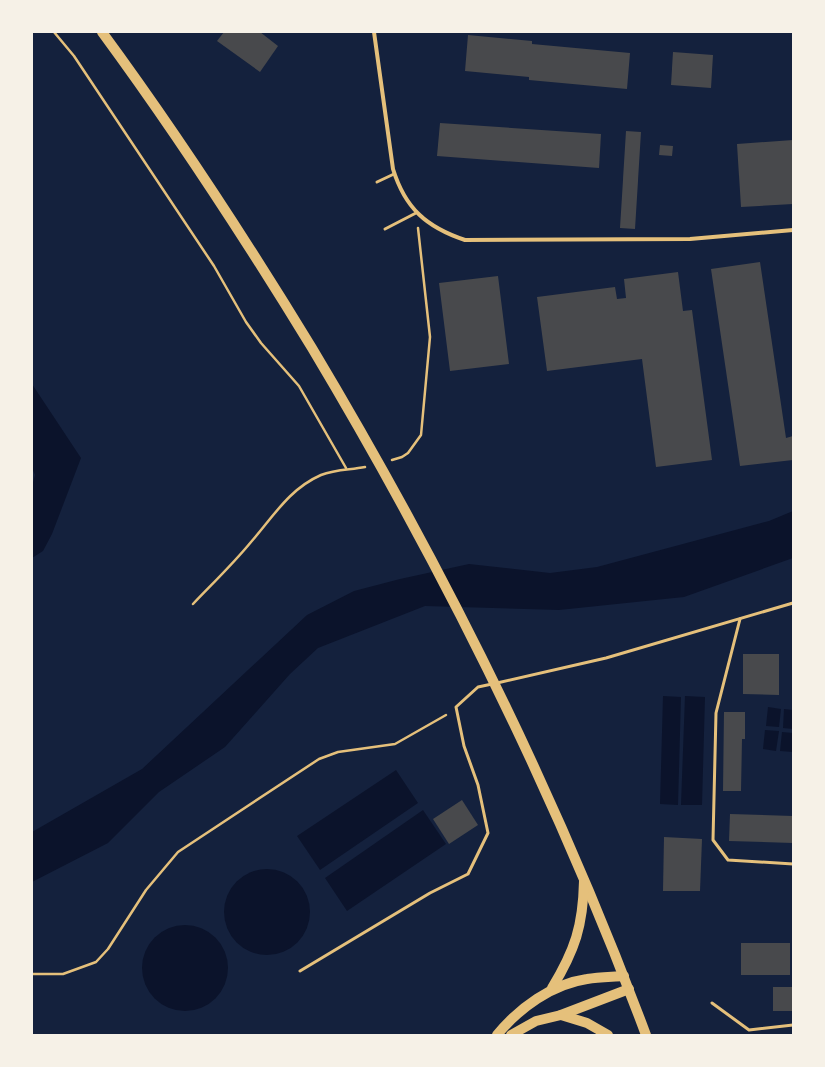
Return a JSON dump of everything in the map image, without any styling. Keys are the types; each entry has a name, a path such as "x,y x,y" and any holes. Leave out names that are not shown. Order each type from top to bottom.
{"main road":[{"path":"102,32 206,181 292,316 368,444 420,538 517,728 584,877 646,1035"},
{"path":"496,1035 506,1024 552,988 567,962 578,935 583,907 584,877"},
{"path":"552,988 586,979 624,976"},
{"path":"511,1035 536,1021 561,1015 629,989"},
{"path":"561,1015 587,1023 608,1035"}],"street":[{"path":"374,32 394,174 398,187 416,213 444,233 465,240 690,239 793,230"}],"lane":[{"path":"376,182 394,174"},
{"path":"384,229 416,213"},
{"path":"300,971 430,894 468,874 488,833 478,785 464,746 456,707 478,687 606,658 793,603"},
{"path":"740,619 716,713 713,840 728,860 793,864"},
{"path":"712,1003 749,1030 793,1025"}],"path":[{"path":"54,32 74,56 214,266 260,343 299,386 346,468"},
{"path":"387,461 402,457 408,453 421,435 430,337 416,213"},
{"path":"193,604 251,542 281,505 298,488 321,475 346,468 366,466"},
{"path":"32,974 63,974 96,962 108,949 146,890 178,852 319,759 338,752 395,744 450,713 456,707"}],"water":[{"path":"32,384 81,458 52,534 43,551 32,558 32,486 35,475 32,468"},
{"path":"793,511 793,558 684,597 559,610 425,606 318,648 290,674 225,747 159,792 108,843 32,882 32,832 142,769 307,615 354,591 469,564 550,573 597,567 769,521"},
{"path":"663,696 681,697 678,805 660,804"},
{"path":"685,696 705,697 702,805 681,805"},
{"path":"768,707 781,709 779,727 766,726"},
{"path":"784,709 793,710 793,729 783,728"},
{"path":"765,730 779,731 776,751 763,749"},
{"path":"782,732 793,733 793,752 780,751"},
{"path":"396,770 418,803 320,870 297,836"},
{"path":"423,810 446,844 347,911 325,878"},
{"path":"267,869 284,872 298,881 307,895 310,912 307,929 298,943 284,952 267,955 250,952 236,943 227,929 224,912 227,895 236,881 250,872"},
{"path":"185,925 201,929 215,938 224,952 228,968 224,984 215,998 201,1007 185,1011 169,1007 155,998 146,984 142,968 146,952 155,938 169,929"}],"building":[{"path":"224,32 260,32 278,46 260,72 217,41"},
{"path":"468,35 532,41 532,44 630,53 627,89 529,80 529,77 465,71"},
{"path":"673,52 713,55 711,88 671,85"},
{"path":"440,123 601,134 599,168 437,156"},
{"path":"626,131 641,132 635,229 620,228"},
{"path":"793,140 793,204 741,207 737,144"},
{"path":"660,145 673,146 672,156 659,155"},
{"path":"760,262 786,438 793,436 793,460 740,466 711,269"},
{"path":"678,272 683,311 692,310 712,460 656,467 642,359 547,371 537,297 615,287 617,299 626,298 624,279"},
{"path":"498,276 509,364 450,371 439,283"},
{"path":"743,654 779,654 779,695 743,694"},
{"path":"724,712 745,712 745,739 742,739 741,791 723,791"},
{"path":"462,800 478,825 449,844 433,819"},
{"path":"730,814 793,816 793,843 729,841"},
{"path":"664,837 702,839 700,891 663,891"},
{"path":"741,943 790,943 790,975 741,975"},
{"path":"773,987 793,987 793,1011 773,1011"}]}
